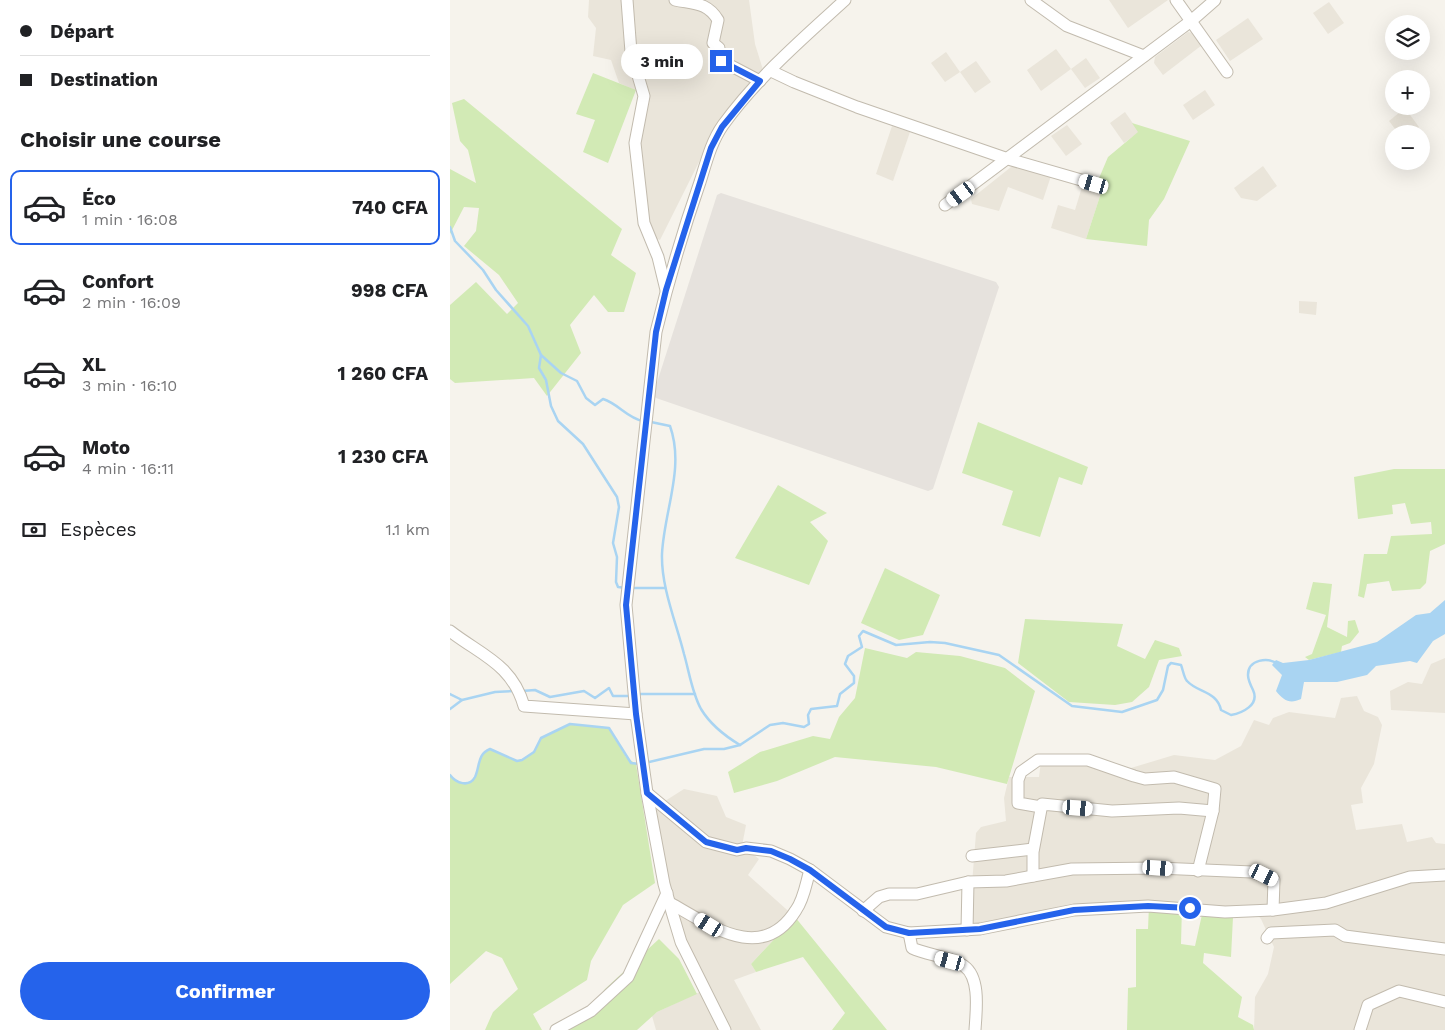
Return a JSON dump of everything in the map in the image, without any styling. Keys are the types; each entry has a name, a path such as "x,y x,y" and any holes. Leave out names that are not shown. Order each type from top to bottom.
{"street":[{"path":"627,0 630,52 644,96 636,134 643,215 647,233 658,257 666,290"},
{"path":"675,0 701,4 714,13 718,20 713,43 719,48 718,59 760,81"},
{"path":"725,1030 681,942 668,898 647,793 634,695 626,605 656,332 666,290 711,148 722,127 760,81 845,0"},
{"path":"1031,0 1067,26 1144,56"},
{"path":"1176,0 1227,72"},
{"path":"946,205 1191,21 1215,0"},
{"path":"771,71 857,107 1008,159 1102,186"},
{"path":"450,631 497,661 519,691 524,706 636,714"},
{"path":"1198,871 1213,811 1215,794 1213,788 1204,788 1174,777 1146,778 1134,776 1088,760 1038,760 1022,772 1018,780 1018,803 1041,807 1045,804 1112,811 1179,808 1213,811"},
{"path":"647,793 706,842 729,848 771,851 810,870 886,927 909,933 968,930 1074,910 1148,906 1225,912 1273,910 1326,903 1410,877 1445,875"},
{"path":"1033,876 1034,849 1041,807"},
{"path":"972,856 1034,849"},
{"path":"863,911 879,897 888,894 917,894 968,882 1006,882 1072,869 1118,867 1252,872 1274,880 1275,884 1272,893 1273,910"},
{"path":"668,898 733,936 752,938 772,935 796,910 810,870"},
{"path":"968,882 968,930"},
{"path":"556,1030 591,1010 628,977 668,898"},
{"path":"1268,938 1271,933 1335,930 1346,936 1445,949"},
{"path":"909,933 912,948 964,965 973,974 975,1030"},
{"path":"1360,1030 1368,1005 1399,991 1445,1002"}],"shaded area":[{"path":"589,0 749,0 755,44 764,73 718,124 660,240 643,234 637,136 646,95 619,83 611,60 593,56 596,28 588,17"},
{"path":"1109,0 1168,0 1128,28"},
{"path":"1329,2 1344,23 1328,34 1313,13"},
{"path":"1248,18 1263,39 1230,61 1216,40"},
{"path":"1188,32 1193,33 1202,45 1163,75 1154,63 1155,57"},
{"path":"1056,49 1071,69 1041,91 1027,70"},
{"path":"946,52 960,72 945,82 931,63"},
{"path":"1086,58 1100,78 1085,88 1071,69"},
{"path":"976,61 991,82 975,93 960,72"},
{"path":"1205,90 1215,105 1193,120 1183,105"},
{"path":"1125,112 1139,132 1124,143 1110,123"},
{"path":"1396,115 1410,115 1418,125 1392,125 1389,121"},
{"path":"1067,125 1082,144 1066,156 1051,136"},
{"path":"892,126 910,132 893,181 876,174"},
{"path":"1020,166 1051,176 1043,200 1008,187 999,211 972,204 971,199 1011,167"},
{"path":"1263,166 1277,186 1257,201 1241,198 1234,188"},
{"path":"1082,187 1101,193 1086,239 1051,228 1058,205 1075,210"},
{"path":"721,193 996,282 999,287 933,489 928,491 656,398 653,395 717,195"},
{"path":"1299,301 1317,302 1316,315 1299,313"},
{"path":"1445,658 1445,713 1391,710 1390,691 1408,682 1422,684 1431,664"},
{"path":"1357,696 1364,711 1378,717 1382,725 1374,764 1361,788 1363,803 1351,805 1356,830 1402,824 1407,842 1432,837 1436,843 1445,844 1445,1030 1254,1030 1255,997 1268,974 1274,947 1261,919 1252,909 1112,903 1070,904 971,928 970,910 976,833 981,827 1006,821 1004,798 1009,777 1039,777 1041,761 1095,762 1121,771 1174,755 1215,760 1241,746 1254,720 1269,725 1273,718 1289,712 1335,718 1341,698"},
{"path":"684,789 717,796 726,817 746,825 742,846 759,859 748,875 795,917 751,964 756,972 734,980 761,1030 656,1030 652,1016 706,989 664,884 654,808"}],"green space":[{"path":"593,73 636,90 608,163 583,152 595,120 576,114"},
{"path":"464,99 622,229 611,255 636,273 624,312 608,312 594,295 570,325 581,353 547,396 534,378 455,383 450,379 450,305 476,282 507,314 518,303 499,275 464,246 476,231 479,208 464,207 450,234 450,169 476,183 468,150 460,141 452,103"},
{"path":"1132,123 1190,141 1164,199 1149,220 1147,246 1086,239 1101,193 1106,187 1097,183 1108,157 1138,132"},
{"path":"978,422 1088,467 1082,485 1059,477 1040,537 1002,525 1013,491 962,473"},
{"path":"1394,469 1445,469 1445,544 1430,551 1426,583 1420,589 1392,591 1389,581 1367,584 1364,598 1358,596 1364,554 1387,554 1391,536 1432,534 1431,522 1411,524 1405,503 1392,505 1393,514 1358,519 1354,477"},
{"path":"778,485 827,513 810,522 828,541 809,585 735,558"},
{"path":"885,568 940,595 923,635 899,640 861,623"},
{"path":"1313,582 1332,584 1327,627 1347,637 1348,621 1355,620 1359,632 1350,643 1342,646 1341,652 1309,660 1305,657 1312,654 1326,615 1306,609"},
{"path":"1025,619 1123,624 1117,646 1145,659 1155,640 1179,648 1182,656 1159,660 1149,687 1132,702 1115,705 1069,702 1018,663"},
{"path":"865,648 907,658 916,652 960,656 1005,668 1035,691 1007,784 936,767 835,757 777,781 734,793 728,772 760,752 813,736 830,739 839,717 855,698"},
{"path":"570,724 609,728 626,757 636,764 655,883 623,905 591,961 587,980 533,1014 542,1030 485,1030 493,1012 518,989 502,958 486,951 450,984 450,775 459,782 469,782 475,777 481,757 490,749 517,761 522,760 534,752 541,738"},
{"path":"1149,905 1182,906 1181,944 1195,946 1203,910 1233,917 1231,957 1204,953 1203,963 1242,997 1238,1017 1253,1025 1254,1030 1127,1030 1128,988 1136,987 1136,929 1148,929"},
{"path":"795,917 887,1030 832,1030 845,1013 803,957 756,972 751,964"},
{"path":"659,939 679,959 697,994 657,1012 637,1030 561,1030 591,1007 605,989"}],"water":[{"path":"1445,600 1445,634 1433,641 1417,663 1410,661 1376,666 1367,675 1337,682 1304,682 1301,699 1294,701 1285,699 1276,691 1282,675 1272,665 1276,660 1283,663 1309,660 1377,642 1416,615 1430,613"}],"waterway":[{"path":"450,227 455,241 483,270 496,290 528,326 541,355 561,373 577,381 586,398 595,405 603,399 614,404 632,417 643,421"},
{"path":"541,355 539,368 546,380 551,406 558,421 583,444 617,497 619,507 613,543 617,557 616,582 618,587 626,588"},
{"path":"651,422 670,426 674,442 675,474 664,538 662,566 670,604 693,689 701,709 709,720 740,745"},
{"path":"631,588 665,588"},
{"path":"645,763 704,749 724,749 740,745 770,725 783,723 804,727 809,724 808,715 811,709 837,706 840,694 854,683 854,676 845,664 848,656 862,647 859,636 863,631 896,645 930,642 945,643 999,655 1072,706 1122,712 1157,700 1163,690 1168,666 1171,663 1181,665 1187,681 1216,699 1221,710 1231,715 1235,714 1245,710 1254,700 1255,695 1248,677 1251,666 1264,660 1278,664"},
{"path":"522,691 535,690 550,697 584,691 595,698 609,688 613,696 631,696"},
{"path":"450,694 462,700 495,692 514,691"},
{"path":"639,694 695,694"},
{"path":"450,709 462,700"},
{"path":"450,775 459,782 469,782 475,777 481,757 490,749 517,761 522,760 534,752 541,738 570,724 609,728 631,763 640,764"}],"route":[{"path":"721,61 760,81 722,127 711,148 666,290 656,332 626,605 636,714 644,760 647,793 706,842 737,850 746,848 771,851 790,859 810,870 886,927 909,933 934,930 960,932 1074,910 1148,906 1190,908"}]}
